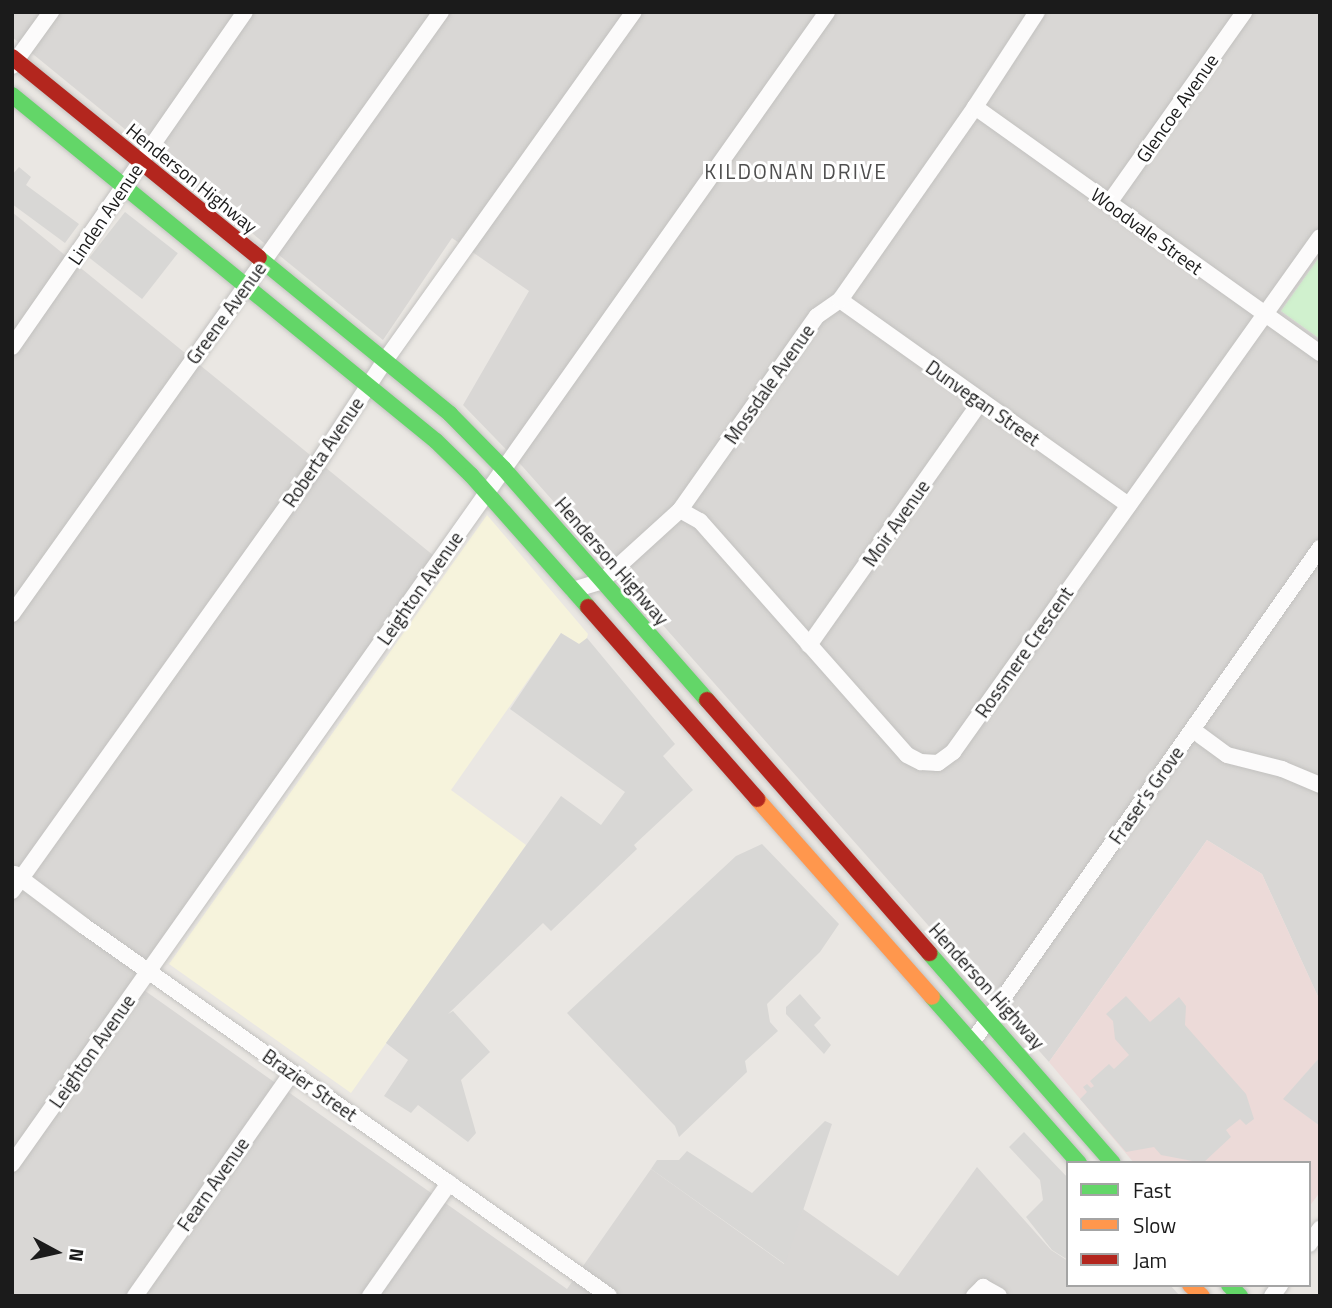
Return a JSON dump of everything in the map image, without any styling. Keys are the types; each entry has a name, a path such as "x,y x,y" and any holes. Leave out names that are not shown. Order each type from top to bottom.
{"main road":[{"name":"Henderson Highway","path":"14,62 450,414 504,469 988,1017 1111,1161"},
{"path":"12,94 436,441 487,493 1077,1161"},
{"path":"671,701 692,683"},
{"path":"778,821 796,802"}],"street":[{"path":"14,62 51,12"},
{"name":"Linden Avenue","path":"12,346 245,12"},
{"name":"Greene Avenue","path":"12,614 441,12"},
{"name":"Roberta Avenue","path":"15,880 311,472 384,362 634,12"},
{"name":"Leighton Avenue","path":"12,1164 827,12"},
{"name":"Mossdale Avenue","path":"573,590 602,581 680,510 817,316 840,300 975,107 1037,12"},
{"name":"Glencoe Avenue","path":"1110,203 1244,12"},
{"name":"Woodvale Street","path":"975,107 1320,353"},
{"name":"Rossmere Crescent","path":"680,510 700,521 907,755 921,762 938,763 953,752 1320,237"},
{"name":"Dunvegan Street","path":"840,300 1128,505"},
{"name":"Moir Avenue","path":"810,645 981,401"},
{"name":"Fraser's Grove","path":"973,1041 1320,548"},
{"path":"1192,730 1227,755 1282,769 1320,785"},
{"name":"Brazier Street","path":"15,880 604,1294"},
{"name":"Fearn Avenue","path":"135,1296 292,1073"},
{"path":"370,1296 449,1183"},
{"path":"974,1296 983,1287 999,1296"}],"shaded area":[{"path":"12,12 1320,12 1320,256 1281,311 1320,339 1320,1001 1262,874 1207,840 1049,1062 523,467 463,405 529,291 452,238 383,340 12,37"},
{"path":"19,167 31,177 26,185 79,224 65,243 12,204 12,175"},
{"path":"12,212 439,560 141,988 567,1289 651,1169 784,1264 803,1209 898,1276 977,1167 1051,1250 1066,1260 1066,1287 1172,1287 1180,1296 12,1296"},
{"path":"125,212 178,253 142,299 89,258"},
{"path":"487,515 588,634 586,641 579,644 561,633 451,790 526,845 351,1093 169,964"},
{"path":"561,633 579,644 587,638 675,744 663,756 693,790 634,845 637,849 551,931 543,923 448,1014 453,1011 490,1052 461,1080 476,1133 468,1142 418,1105 411,1113 384,1096 408,1060 386,1043 561,796 601,825 625,792 510,709"},
{"path":"1207,840 1262,874 1320,1001 1320,1057 1284,1099 1320,1126 1320,1192 1311,1204 1311,1161 1132,1161 1049,1062"},
{"path":"762,844 839,924 820,952 767,1004 770,1022 778,1031 745,1061 747,1072 679,1137 675,1126 567,1013 736,856"},
{"path":"800,994 821,1018 814,1025 831,1045 824,1054 786,1014 786,1007"},
{"path":"1126,996 1150,1022 1179,997 1186,1006 1185,1025 1246,1094 1254,1119 1246,1125 1240,1119 1226,1130 1231,1137 1205,1161 1161,1155 1154,1147 1126,1152 1080,1099 1087,1092 1083,1087 1087,1084 1091,1088 1094,1086 1090,1081 1109,1064 1114,1069 1129,1055 1115,1039 1113,1021 1106,1014"},
{"path":"1320,1057 1320,1126 1283,1099"},
{"path":"825,1121 832,1124 785,1264 651,1169 657,1160 679,1160 687,1151 752,1193"},
{"path":"1024,1132 1066,1176 1066,1259 1052,1250 1026,1217 1043,1200 1040,1180 1009,1147"}],"green space":[{"path":"1320,256 1320,339 1281,311"}],"traffic: fast":[{"path":"12,95 436,441 471,475 588,607"},
{"path":"259,258 450,414 504,469 707,700"},
{"path":"929,953 1111,1161"},
{"path":"932,997 1077,1161"},
{"path":"1231,1287 1240,1296"}],"traffic: slow":[{"path":"757,799 932,997"},
{"path":"1192,1287 1202,1296"}],"traffic: jam":[{"path":"12,57 259,258"},
{"path":"588,607 757,799"},
{"path":"707,700 929,953"}],"district":[{"name":"KILDONAN DRIVE","path":"796,171"}]}
